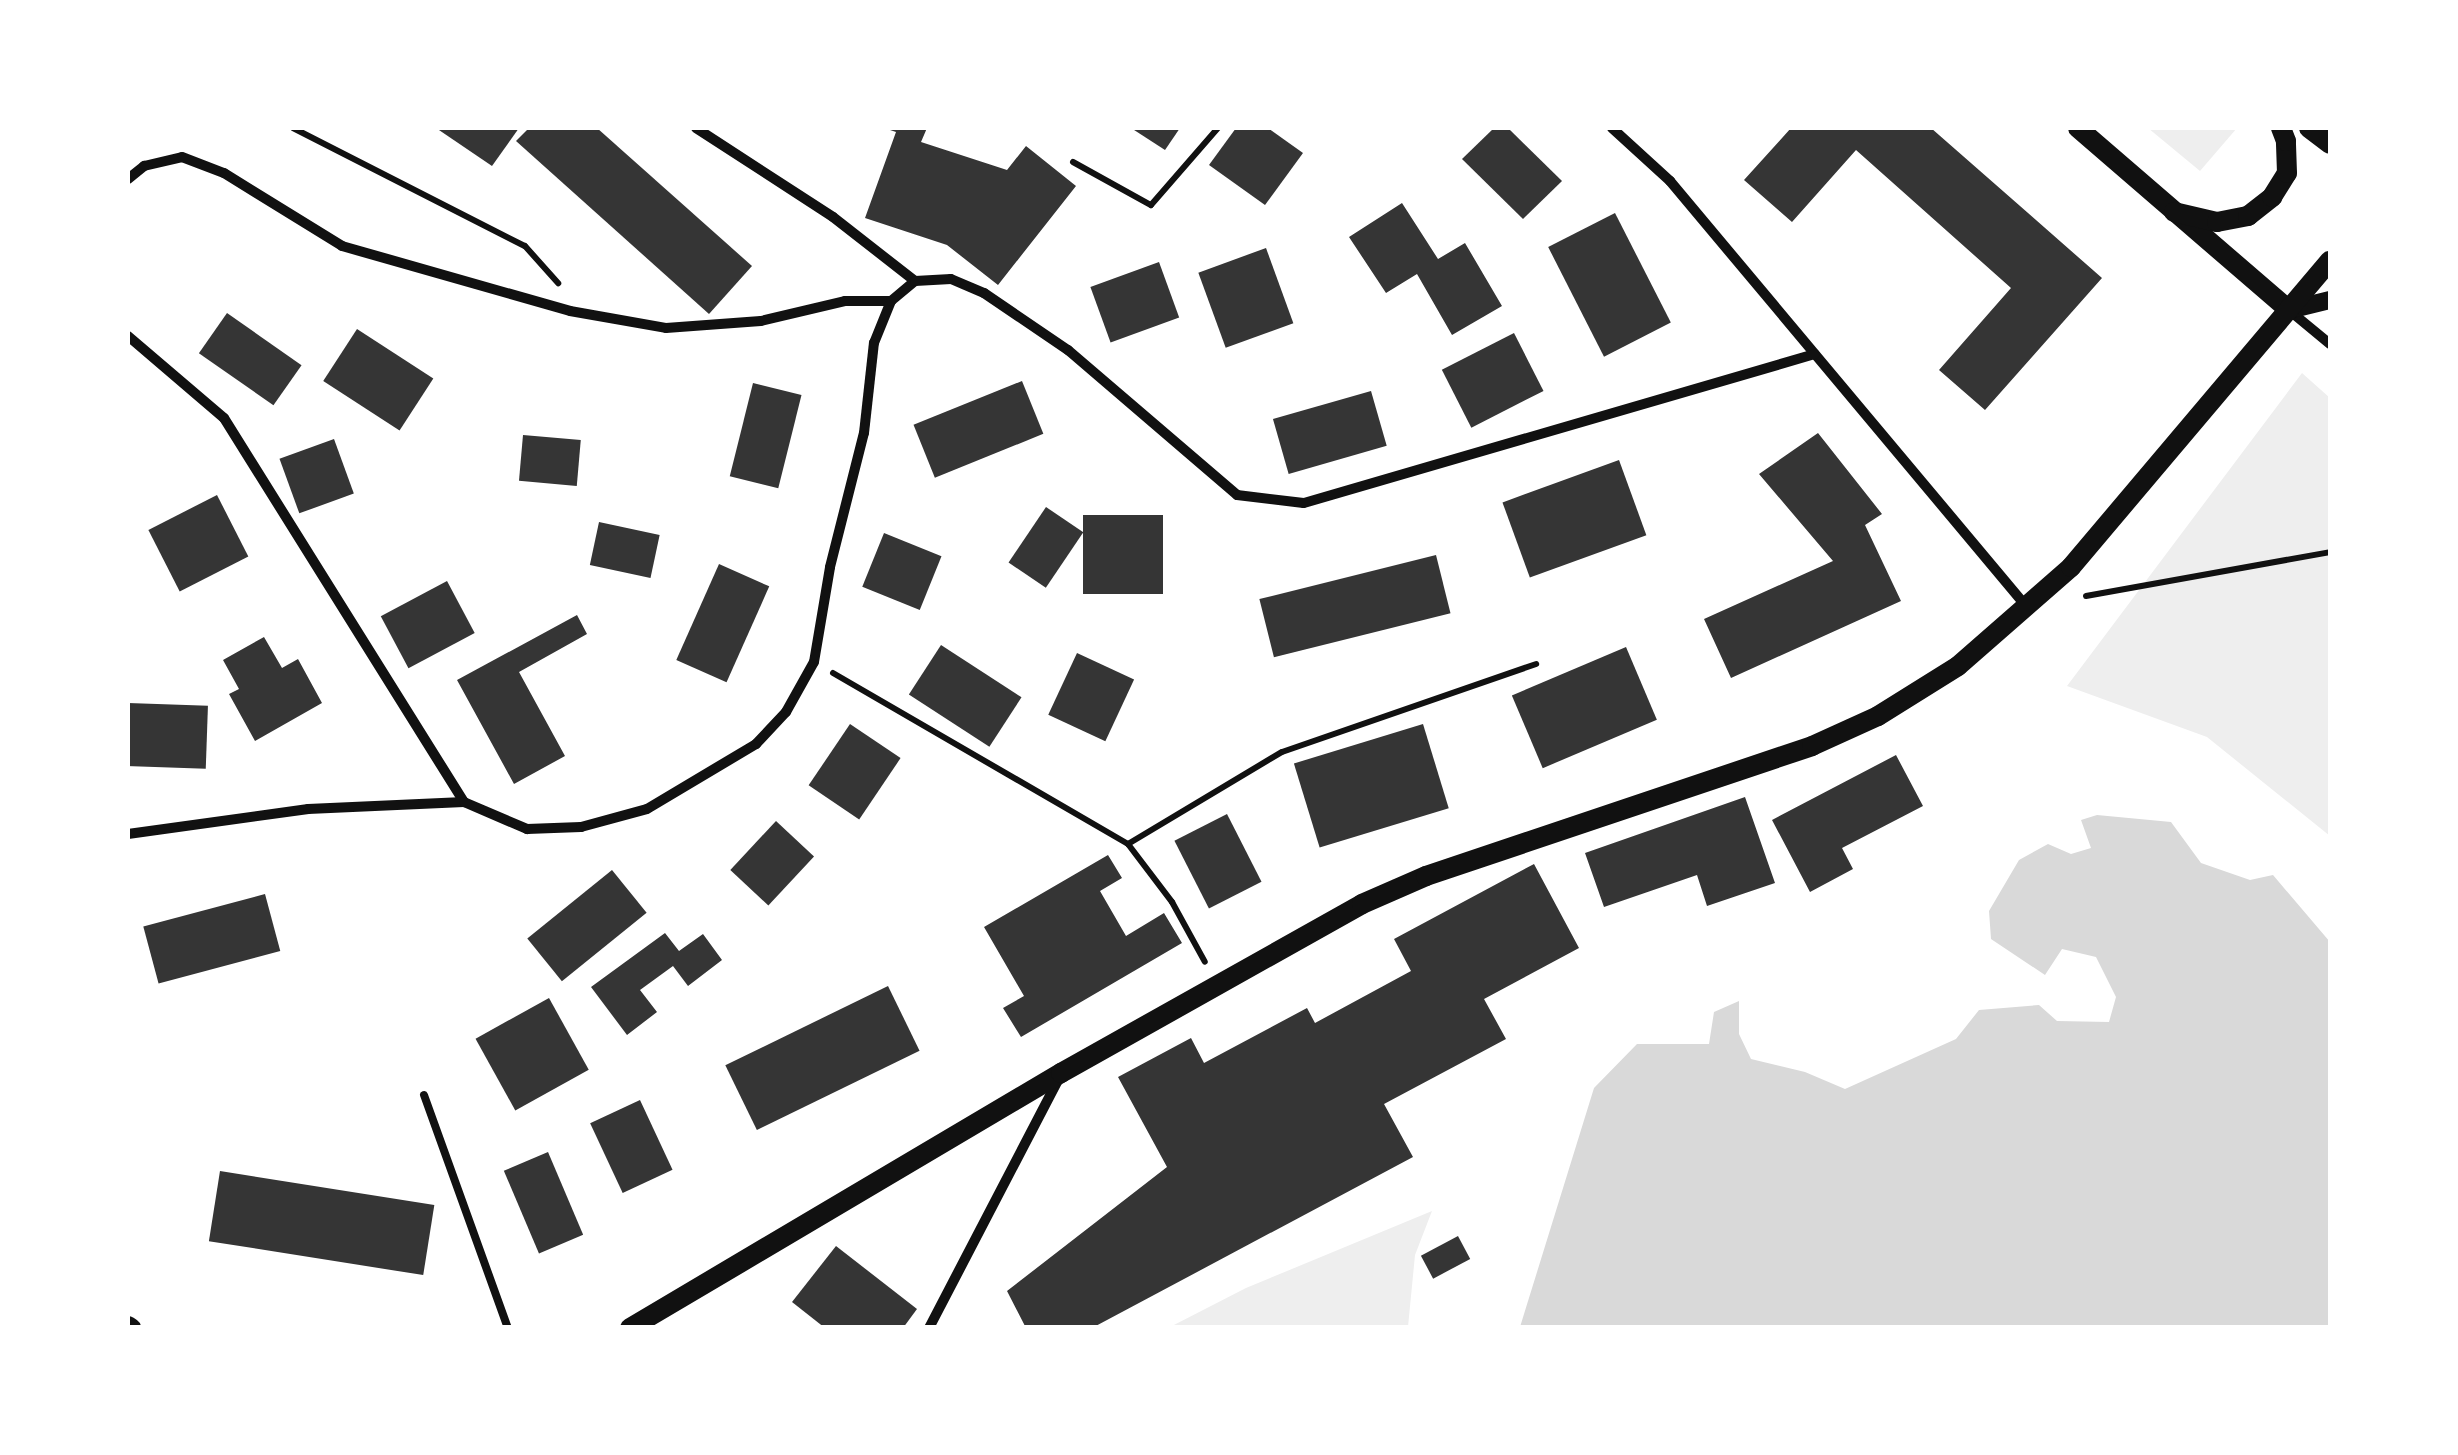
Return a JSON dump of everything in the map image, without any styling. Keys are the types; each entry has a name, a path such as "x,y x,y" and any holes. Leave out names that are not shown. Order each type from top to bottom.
{"main road":[{"path":"2078,128 2290,310"},
{"path":"2172,212 2217,222 2248,216 2272,198 2287,173 2286,141 2280,128"},
{"path":"2309,128 2330,144"},
{"path":"630,1328 1304,934 1426,876 1812,746 1878,716 1958,666 2071,567 2330,262"}],"street":[{"path":"696,128 833,217 915,281"},
{"path":"1612,128 1670,181 2027,607"},
{"path":"128,179 144,166 182,157 224,173 342,246 570,311 666,328 760,321 845,302 891,301"},
{"path":"128,834 308,810 464,802 528,829 581,827 647,809 756,744 786,712 814,662 830,567 864,433 874,343 891,301 915,281 950,279 984,293 1068,350 1237,496 1304,503 1815,354"},
{"path":"2290,310 2330,300"},
{"path":"2290,310 2330,344"},
{"path":"128,336 224,418 464,802"},
{"path":"929,1328 1061,1073"}],"lane":[{"path":"424,1095 508,1328"}],"path":[{"path":"294,128 525,246 556,278 570,311"},
{"path":"1073,162 1150,205 1218,128"},
{"path":"2084,596 2330,552"},
{"path":"814,662 1128,844 1172,902 1216,983"},
{"path":"1128,844 1282,752 1536,664"}],"shaded area":[{"path":"2148,128 2237,128 2200,171"},
{"path":"2302,373 2330,398 2330,836 2207,737 2067,686"},
{"path":"2097,815 2171,822 2201,863 2250,880 2273,875 2330,942 2330,1327 1520,1327 1594,1088 1637,1044 1709,1044 1714,1012 1739,1001 1739,1034 1751,1059 1805,1072 1845,1089 1956,1039 1979,1010 2039,1005 2057,1021 2109,1022 2116,997 2096,957 2062,949 2045,975 1991,939 1989,911 2019,860 2048,844 2071,854 2091,848 2081,820"},
{"path":"1432,1211 1415,1255 1408,1327 1170,1327 1246,1288"}],"building":[{"path":"436,128 519,128 492,166"},
{"path":"529,128 597,128 752,266 709,314 516,141"},
{"path":"884,128 927,128 921,142 1007,170 1026,146 1076,186 998,285 947,245 865,218 896,132"},
{"path":"1131,128 1180,128 1165,150"},
{"path":"1236,128 1268,128 1303,153 1265,205 1209,165"},
{"path":"1494,128 1508,128 1562,181 1523,219 1462,159"},
{"path":"1791,128 1931,128 2102,278 1985,410 1939,370 2011,288 1856,150 1792,222 1744,180"},
{"path":"1402,203 1438,259 1465,243 1502,306 1452,335 1417,274 1386,293 1349,237"},
{"path":"1615,213 1671,323 1604,357 1548,247"},
{"path":"1266,248 1293,323 1226,348 1198,273"},
{"path":"1159,262 1179,317 1111,342 1090,287"},
{"path":"227,313 302,365 273,405 199,353"},
{"path":"357,329 433,379 400,431 323,381"},
{"path":"1514,333 1544,391 1471,428 1442,370"},
{"path":"1022,381 1043,434 935,478 914,425"},
{"path":"753,383 802,395 778,488 730,476"},
{"path":"1371,391 1387,446 1289,474 1273,419"},
{"path":"1818,433 1882,514 1865,525 1901,601 1731,678 1704,619 1833,561 1759,474"},
{"path":"523,435 581,440 577,486 519,481"},
{"path":"334,439 354,494 299,513 279,459"},
{"path":"1619,460 1646,535 1530,578 1502,502"},
{"path":"217,495 248,556 180,591 148,530"},
{"path":"1046,507 1083,532 1046,588 1009,563"},
{"path":"1083,515 1163,515 1163,594 1083,594"},
{"path":"599,522 660,535 650,578 590,565"},
{"path":"884,533 941,556 920,610 862,587"},
{"path":"1436,555 1451,613 1274,657 1259,599"},
{"path":"719,564 769,586 727,682 676,660"},
{"path":"447,581 475,633 408,668 381,616"},
{"path":"577,615 587,634 519,672 565,756 514,784 457,680"},
{"path":"264,637 282,668 298,659 322,703 255,741 229,694 239,689 223,660"},
{"path":"941,645 1022,697 989,747 909,694"},
{"path":"1626,647 1657,720 1543,768 1512,695"},
{"path":"1077,653 1134,680 1105,741 1048,715"},
{"path":"128,703 208,706 206,769 128,766"},
{"path":"850,724 901,758 859,819 809,785"},
{"path":"1423,724 1449,808 1320,848 1294,763"},
{"path":"1896,755 1923,806 1842,848 1853,869 1810,892 1772,820"},
{"path":"1745,797 1775,883 1707,906 1697,875 1604,907 1585,853"},
{"path":"1227,814 1262,882 1209,909 1174,841"},
{"path":"776,821 814,856 768,905 730,870"},
{"path":"1108,855 1122,878 1100,891 1126,936 1164,913 1182,943 1021,1037 1003,1008 1024,996 984,927"},
{"path":"1534,864 1579,948 1484,999 1506,1039 1384,1104 1413,1157 1092,1328 1026,1328 1007,1291 1167,1167 1118,1077 1191,1038 1204,1063 1307,1008 1315,1023 1411,971 1394,939"},
{"path":"612,870 647,913 562,981 527,939"},
{"path":"265,894 280,951 159,984 143,927"},
{"path":"665,933 679,951 703,934 722,960 688,986 673,966 640,990 657,1012 627,1035 591,987"},
{"path":"888,986 920,1051 757,1130 725,1065"},
{"path":"549,998 589,1070 515,1110 476,1039"},
{"path":"640,1100 673,1170 623,1193 590,1123"},
{"path":"548,1152 583,1235 539,1254 504,1171"},
{"path":"220,1171 434,1205 423,1275 209,1241"},
{"path":"1458,1236 1470,1259 1433,1279 1421,1256"},
{"path":"836,1246 917,1309 903,1328 825,1328 792,1302"}]}
